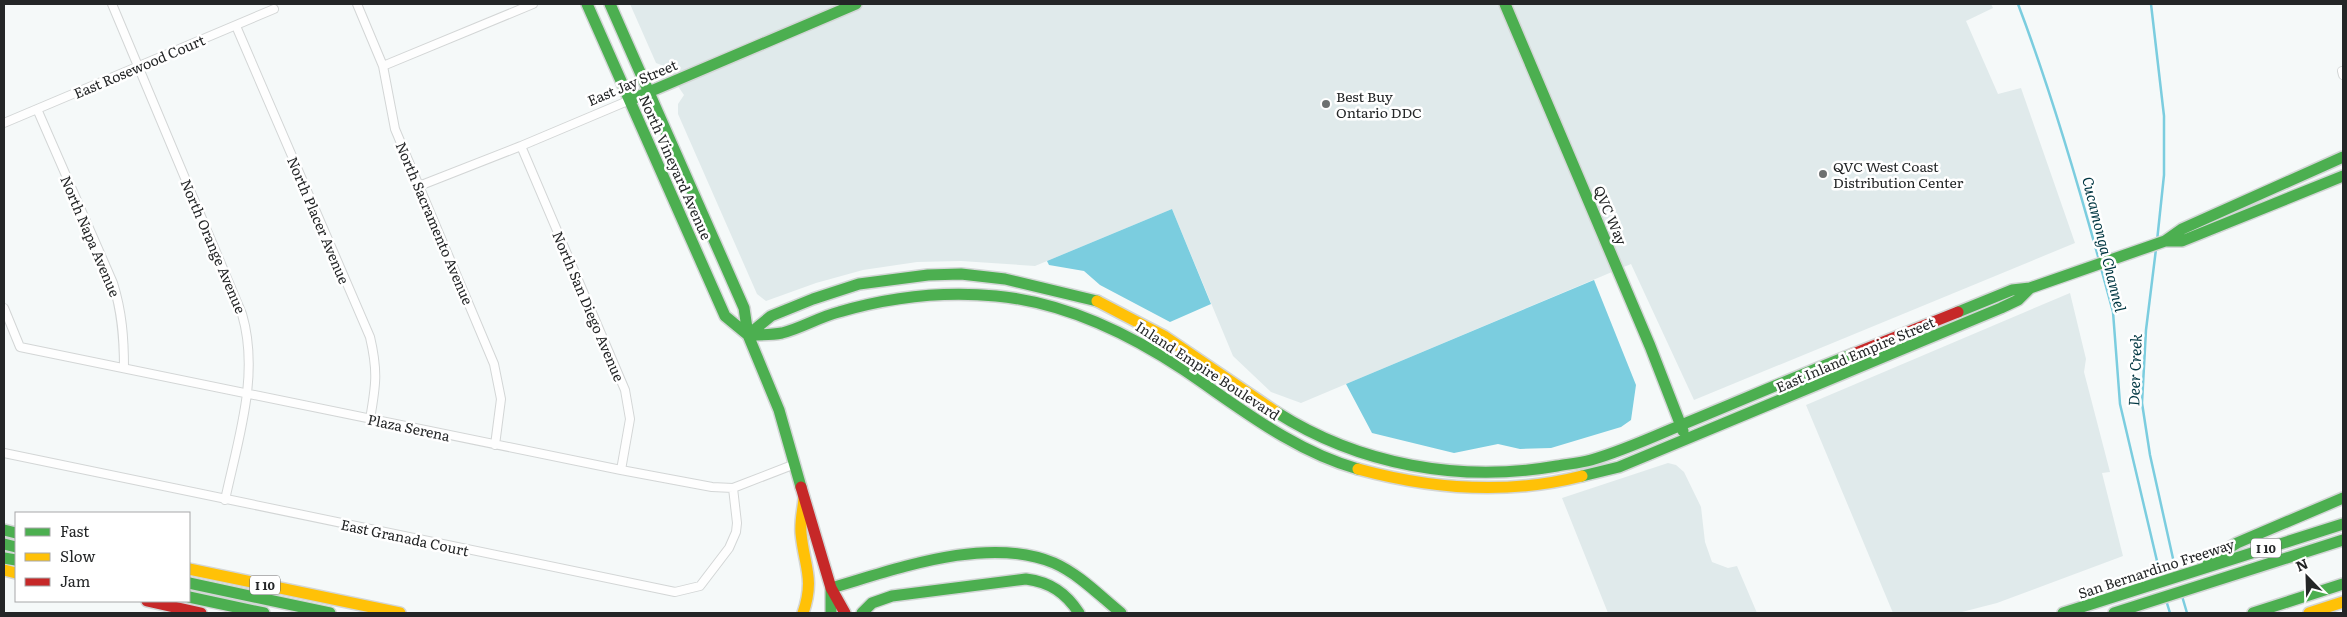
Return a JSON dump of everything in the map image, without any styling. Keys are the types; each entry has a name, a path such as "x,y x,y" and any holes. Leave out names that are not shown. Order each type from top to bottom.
{"main road":[{"name":"North Vineyard Avenue","path":"586,4 725,316 748,335"},
{"name":"North Vineyard Avenue","path":"610,4 744,308 748,335 779,410 831,588 845,613"},
{"name":"East Jay Street","path":"630,100 856,4"},
{"name":"QVC Way","path":"1505,4 1650,346 1687,440"},
{"path":"2165,241 2182,229 2343,157"},
{"path":"2165,241 2182,241 2240,220 2343,176"},
{"name":"East Inland Empire Street","path":"1681,425 2004,293 2030,288 2077,270 2165,241"},
{"name":"Inland Empire Boulevard","path":"748,335 773,315 858,284 912,276 961,274 1005,279 1096,300 1163,336 1244,392 1301,428 1352,450 1407,465 1466,473 1521,472 1590,460 1681,425"},
{"name":"East Inland Empire Street","path":"1687,440 2001,308 2018,300 2030,288"},
{"name":"Inland Empire Boulevard","path":"748,335 777,334 828,314 863,304 897,298 938,294 981,295 1020,299 1060,309 1107,326 1155,351 1267,427 1298,444 1338,462 1388,478 1449,488 1506,488 1581,478 1619,467 1687,440"},
{"path":"803,613 808,597 811,576 801,534 804,498"},
{"path":"2188,573 2238,543 2343,498"},
{"name":"San Bernardino Freeway","path":"2063,613 2343,524"},
{"path":"2114,613 2343,540"},
{"path":"831,588 952,558 996,551 1008,552 1034,556 1056,564 1072,574 1121,613"},
{"name":"I 10","path":"190,569 400,613"},
{"path":"862,613 872,603 892,596 1026,579 1054,586 1070,600 1080,613"},
{"path":"190,583 330,613"},
{"path":"2253,613 2343,584"},
{"name":"North Vineyard Avenue","path":"831,588 831,613"},
{"path":"190,597 264,613"},
{"path":"152,602 201,613"},
{"path":"2309,613 2343,602"}],"street":[{"name":"North Orange Avenue","path":"112,4 242,314 249,336 248,394 225,500"},
{"name":"North Sacramento Avenue","path":"357,4 383,66 395,129 494,364 501,399 495,445"},
{"path":"383,66 533,4"},
{"name":"East Rosewood Court","path":"4,123 274,9"},
{"name":"North Placer Avenue","path":"236,26 370,337 376,362 377,382 370,419"},
{"name":"East Jay Street","path":"419,186 630,100"},
{"name":"North Napa Avenue","path":"37,109 120,305 124,328 124,368"},
{"name":"North San Diego Avenue","path":"521,146 625,390 630,419 621,470"},
{"name":"Plaza Serena","path":"4,308 20,347 621,470 712,487 733,488 795,464"},
{"name":"East Granada Court","path":"4,453 675,592 700,586 733,541 736,523 733,488"}],"shaded area":[{"path":"630,4 1991,4 1993,8 1966,21 1998,94 2021,88 2075,243 1694,400 1631,264 1301,403 1271,392 1233,356 1172,209 1035,266 961,261 917,262 863,270 816,283 766,301 757,294 678,114 678,104 684,95 664,66 656,63"},
{"path":"2070,293 2086,359 2084,372 2110,472 2102,473 2123,556 1997,603 1958,613 1893,613 1806,405"},
{"path":"1668,463 1676,465 1684,472 1701,507 1705,542 1712,562 1728,568 1737,566 1757,613 1608,613 1562,498"}],"water":[{"path":"1172,209 1211,304 1170,322 1100,285 1084,271 1049,265 1047,261"},
{"path":"1594,280 1636,385 1631,420 1621,427 1551,448 1520,449 1498,444 1454,453 1372,433 1346,384"}],"waterway":[{"name":"Cucamonga Channel","path":"2018,4 2062,131 2099,260"},
{"name":"Deer Creek","path":"2151,4 2164,116 2164,175 2157,241"},
{"name":"Deer Creek","path":"2156,249 2146,330 2142,403 2150,455 2176,572"},
{"name":"Cucamonga Channel","path":"2101,268 2113,312 2120,404 2161,578"},
{"name":"Deer Creek","path":"2182,596 2187,613"},
{"name":"Cucamonga Channel","path":"2166,600 2170,613"}],"traffic: fast":[{"path":"587,4 725,316 748,335"},
{"path":"610,4 744,308 748,335 779,410 801,487"},
{"path":"630,100 856,4"},
{"path":"1505,4 1650,346 1683,431"},
{"path":"1958,312 2012,290 2030,288 2165,241 2182,229 2343,157"},
{"path":"2165,241 2182,241 2343,176"},
{"path":"748,335 771,316 813,299 859,284 928,275 961,274 1005,279 1097,301"},
{"path":"1582,476 1619,467 2001,308 2018,300 2030,288"},
{"path":"748,335 782,333 832,314 878,302 917,296 956,294 1021,299 1071,312 1118,332 1163,356 1289,440 1334,461 1358,469"},
{"path":"1276,412 1308,430 1341,445 1376,457 1411,465 1447,470 1520,471 1583,462 1615,452 1853,354"},
{"path":"2208,561 2237,543 2343,498"},
{"path":"2063,613 2343,524"},
{"path":"4,530 15,533"},
{"path":"2114,613 2343,540"},
{"path":"4,544 15,547"},
{"path":"831,588 913,564 942,558 1000,552 1028,555 1054,563 1081,579 1121,613"},
{"path":"4,558 15,560"},
{"path":"862,613 872,603 892,596 1026,579 1043,583 1057,590 1069,600 1079,613"},
{"path":"190,583 330,613"},
{"path":"2253,613 2343,584"},
{"path":"831,588 831,613"},
{"path":"190,597 264,613"}],"traffic: slow":[{"path":"1097,301 1164,336 1276,412"},
{"path":"1358,469 1413,481 1470,487 1526,486 1582,476"},
{"path":"803,613 808,590 808,572 801,533 804,498"},
{"path":"190,569 400,613"},
{"path":"4,570 15,573"},
{"path":"2309,613 2343,602"}],"traffic: jam":[{"path":"1853,354 1958,312"},
{"path":"801,487 831,588 845,613"},
{"path":"152,602 201,613"}],"place":[{"name":"Best Buy Ontario DDC","path":"1326,104"},
{"name":"QVC West Coast Distribution Center","path":"1823,174"}]}
